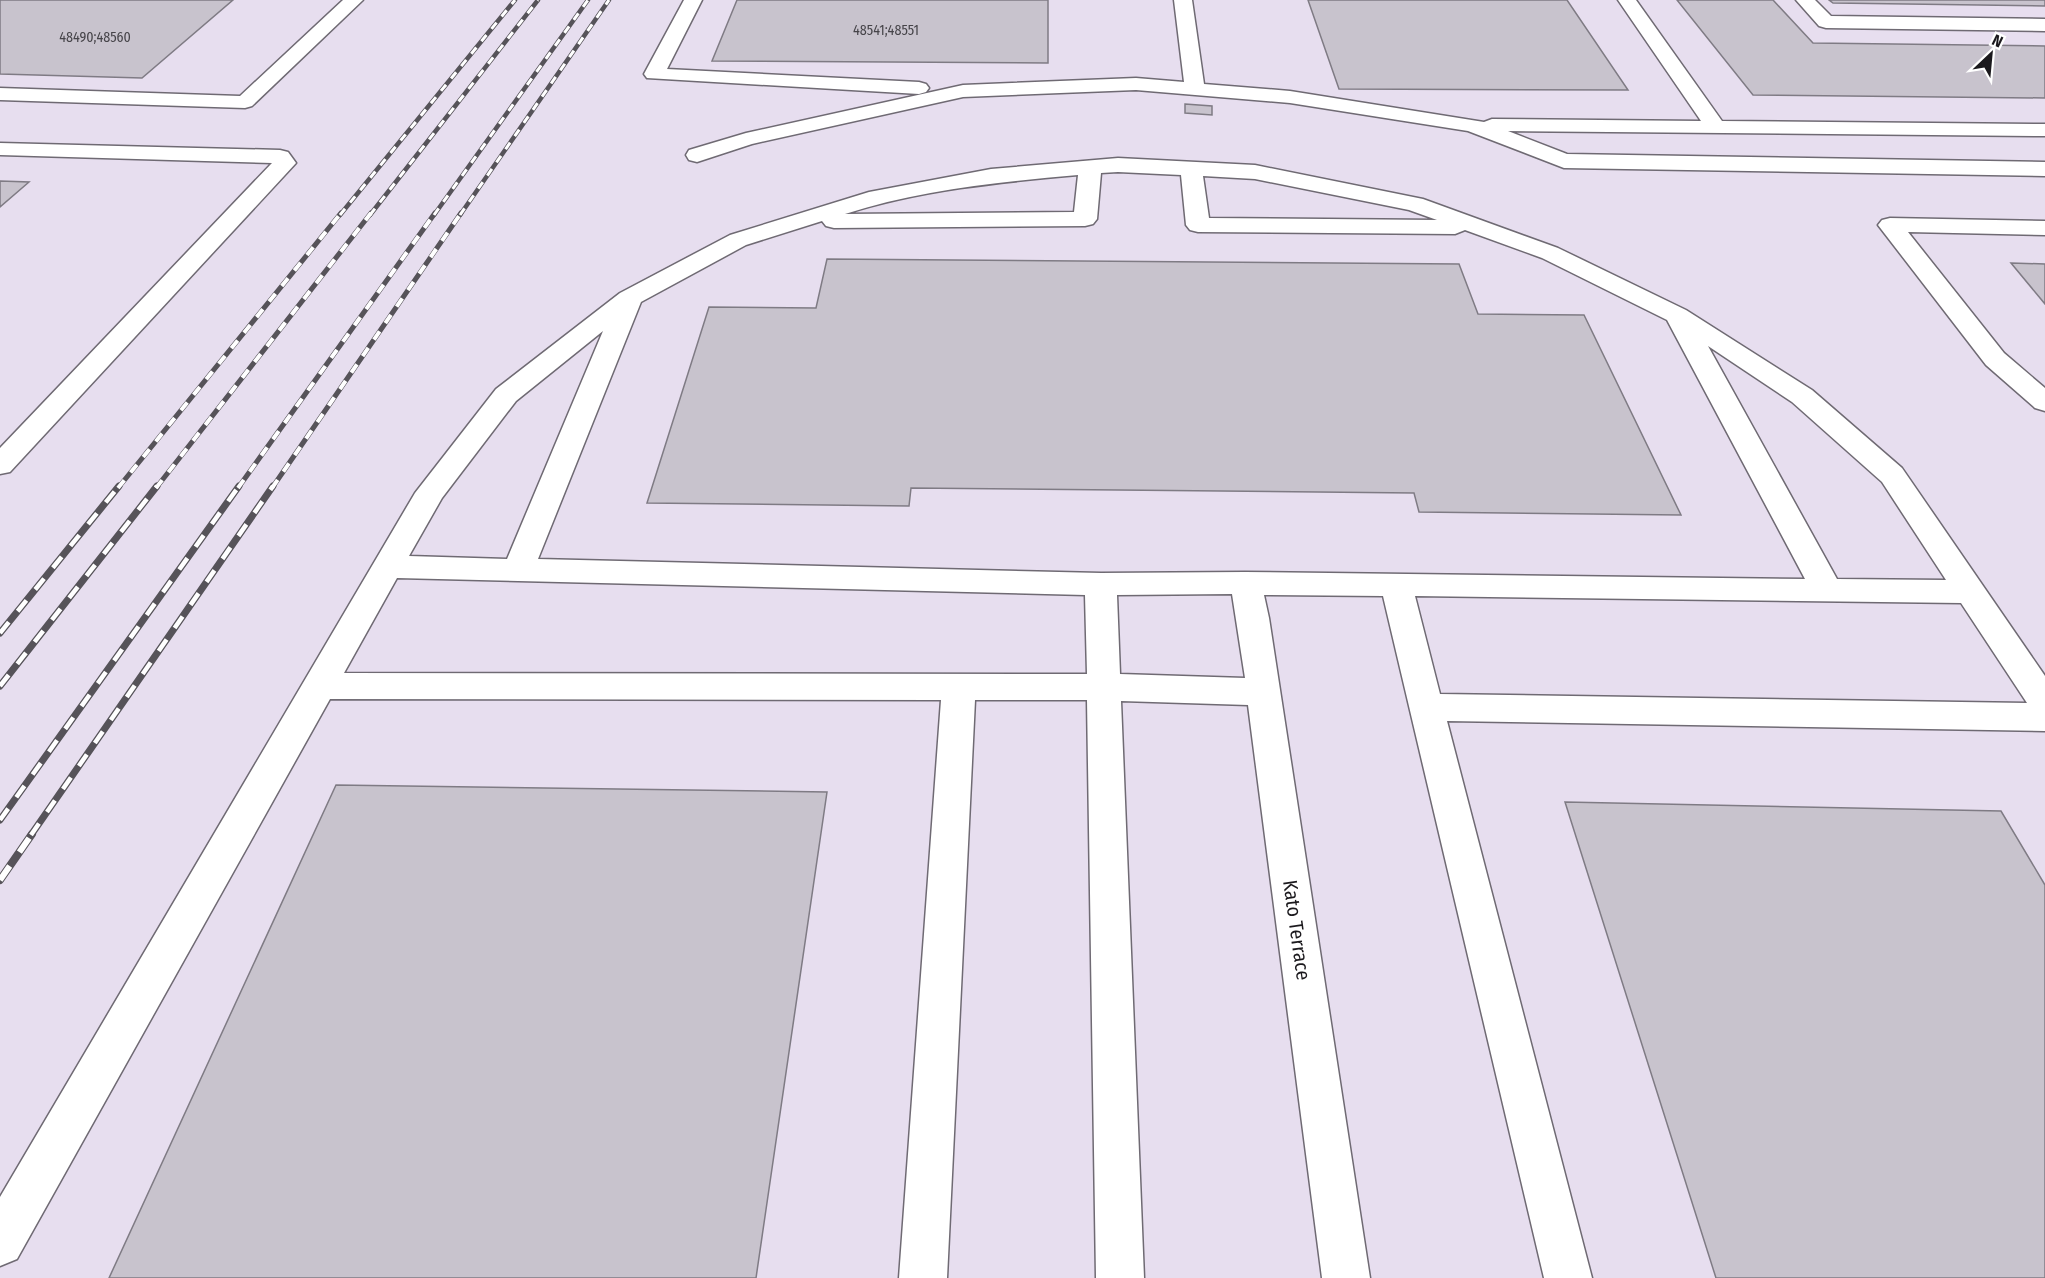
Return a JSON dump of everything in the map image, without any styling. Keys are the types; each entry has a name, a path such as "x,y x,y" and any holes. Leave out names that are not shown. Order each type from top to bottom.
{"street":[{"path":"0,94 245,102 354,0"},
{"path":"693,0 654,74 963,90 1136,84 1290,97 1473,125 2045,130"},
{"path":"1184,0 1195,89"},
{"path":"1627,0 1716,127"},
{"path":"1805,0 1826,21 2045,25"},
{"path":"697,155 746,139 963,90"},
{"path":"1473,125 1564,161 2045,169"},
{"path":"0,149 280,157 285,163 0,465"},
{"path":"0,1242 430,493 506,395 629,298 738,240 868,199 991,176 1118,165 1255,172 1415,204 1550,253 1677,315 1802,396 1892,476 2045,703"},
{"path":"800,221 1085,219 1090,168"},
{"path":"1191,169 1198,225 1478,227"},
{"path":"2045,228 1890,225 1995,359 2045,402"},
{"path":"518,570 629,298"},
{"path":"1677,315 1827,590"},
{"path":"387,567 1101,584 1245,583 1970,592"},
{"name":"Kato Terrace","path":"1245,583 1253,618 1346,1278"},
{"path":"1101,584 1120,1278"},
{"path":"1396,585 1568,1278"},
{"path":"319,686 1104,687 1263,692"},
{"path":"923,1278 959,687"},
{"path":"1426,707 2045,717"}],"shaded area":[{"path":"0,0 2045,0 2045,1278 0,1278"}],"building":[{"path":"0,0 233,0 142,78 0,74"},
{"path":"737,0 1048,0 1048,63 712,61"},
{"path":"1308,0 1567,0 1628,90 1339,89"},
{"path":"1677,0 1773,0 1813,43 2045,46 2045,98 1753,95"},
{"path":"1829,0 2045,0 2045,6 1833,3"},
{"path":"1185,104 1212,106 1212,115 1185,113"},
{"path":"0,181 29,182 0,207"},
{"path":"827,259 1459,264 1478,314 1584,315 1681,515 1419,512 1414,493 911,488 909,506 647,503 709,307 816,308"},
{"path":"2011,263 2045,264 2045,304"},
{"path":"336,785 827,792 756,1278 109,1278"},
{"path":"1565,802 2001,811 2045,885 2045,1278 1716,1278"}],"railway":[{"path":"340,215 515,0"},
{"path":"370,215 538,0"},
{"path":"434,215 588,0"},
{"path":"460,215 609,0"},
{"path":"118,488 341,213"},
{"path":"156,488 371,213"},
{"path":"238,488 435,213"},
{"path":"272,488 461,213"},
{"path":"0,633 119,486"},
{"path":"0,686 157,486"},
{"path":"0,820 239,486"},
{"path":"31,835 273,486"},
{"path":"0,880 32,834"}]}
